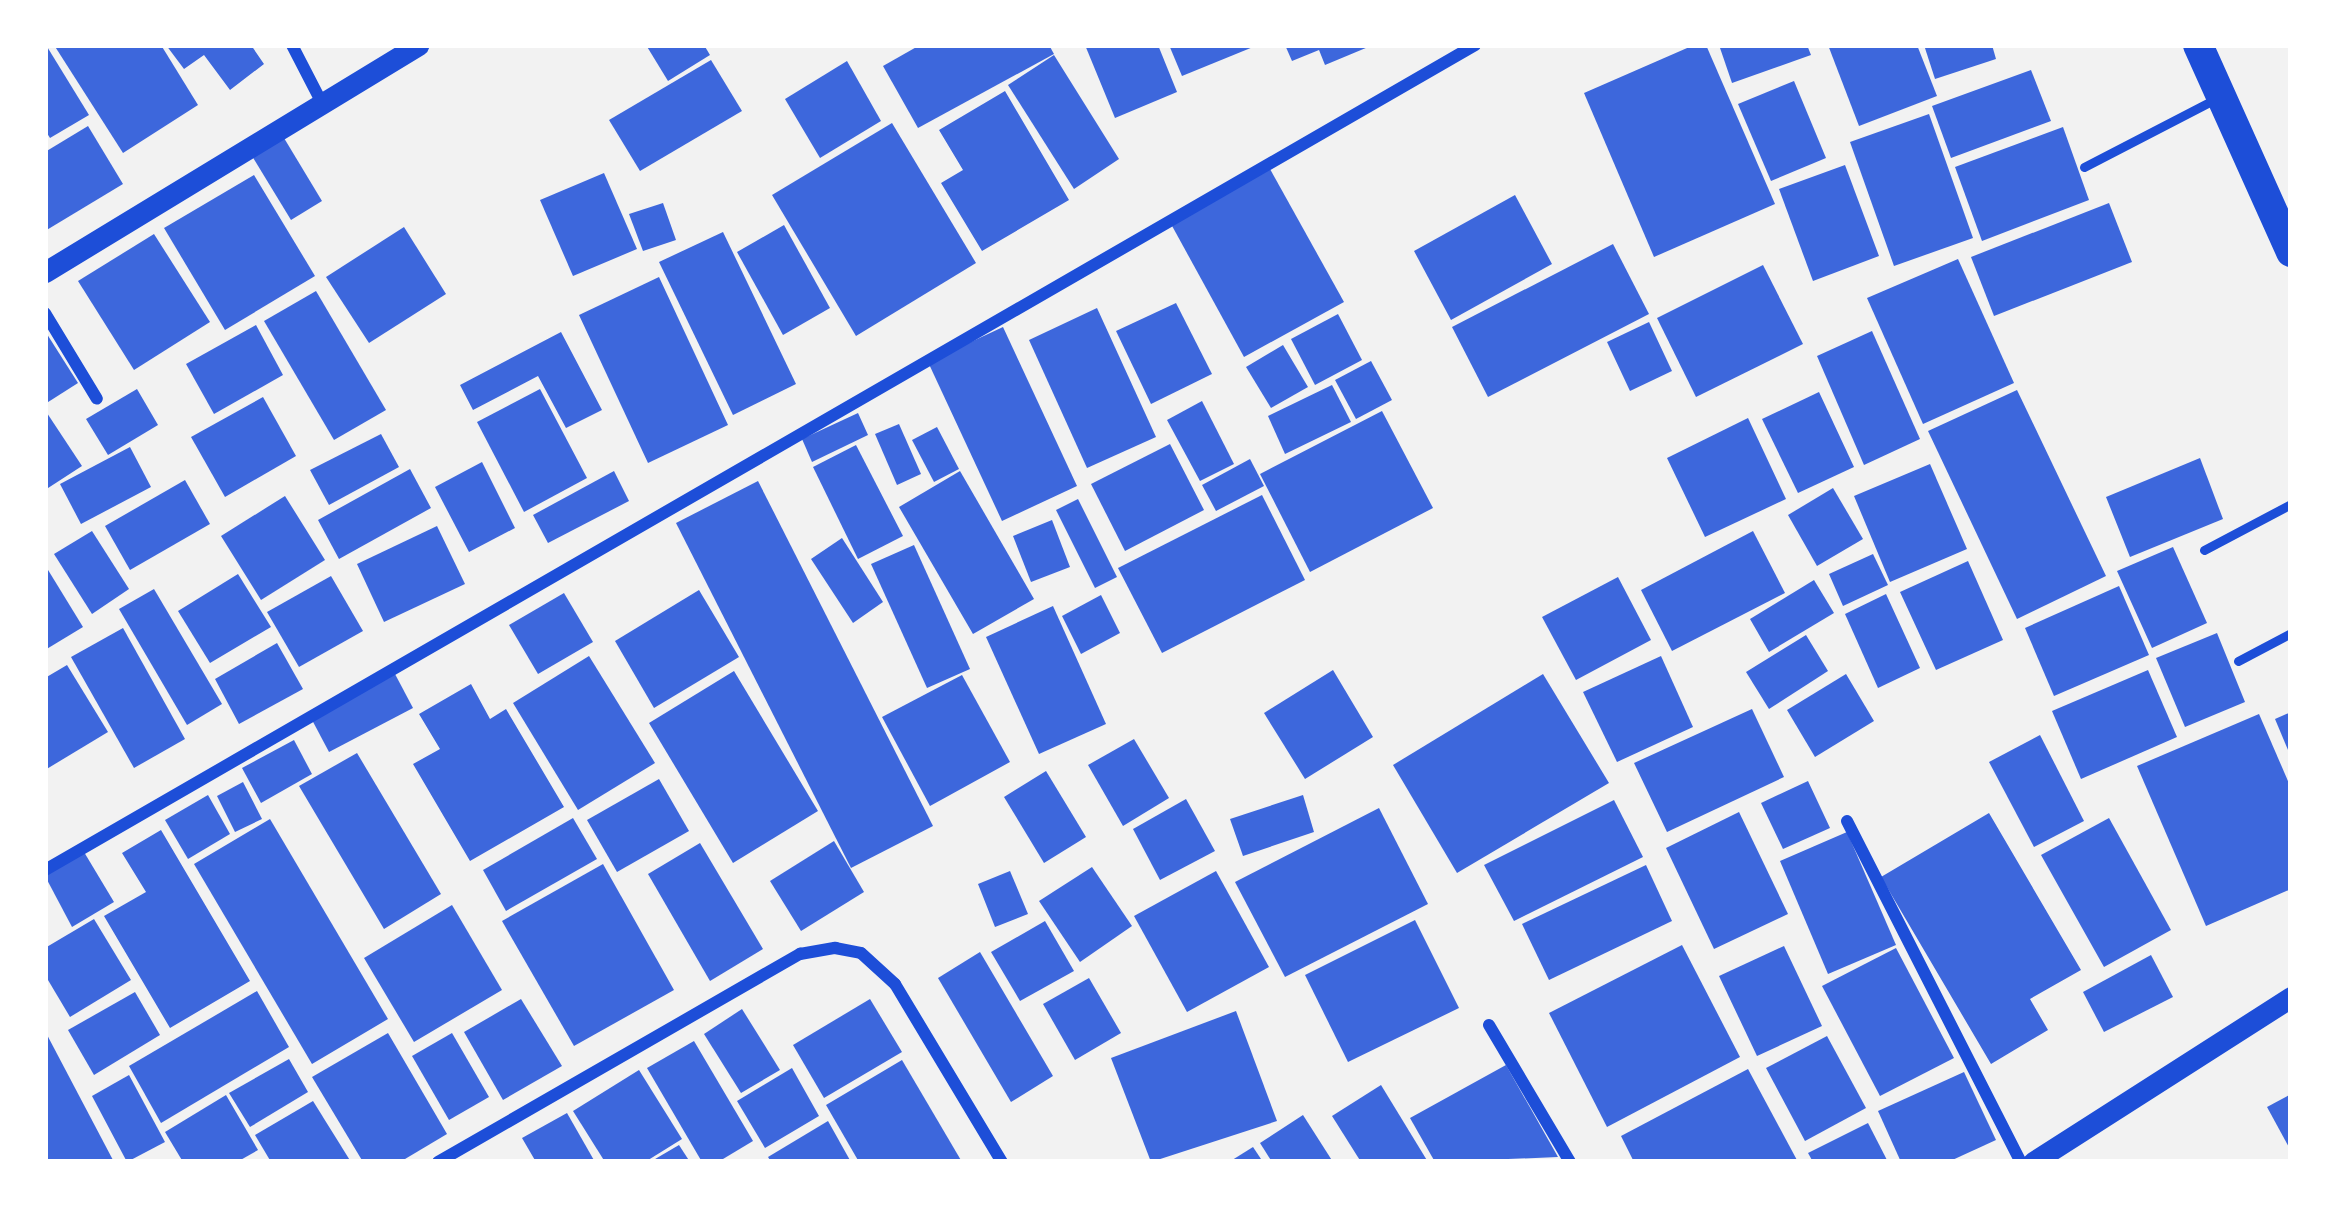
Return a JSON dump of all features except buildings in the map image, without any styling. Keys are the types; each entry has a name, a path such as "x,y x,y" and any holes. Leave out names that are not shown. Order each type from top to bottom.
{"main road":[{"path":"2198,45 2291,252"}],"street":[{"path":"292,45 322,103"},
{"path":"45,272 418,45"},
{"path":"45,870 1475,45"},
{"path":"45,313 97,399"},
{"path":"1847,821 2021,1162"},
{"path":"438,1162 800,954 835,948 862,953 895,985 1002,1162"},
{"path":"2033,1162 2291,997"},
{"path":"1489,1025 1570,1162"}],"lane":[{"path":"2084,167 2220,96"},
{"path":"2204,550 2291,504"},
{"path":"2238,661 2291,633"}]}
